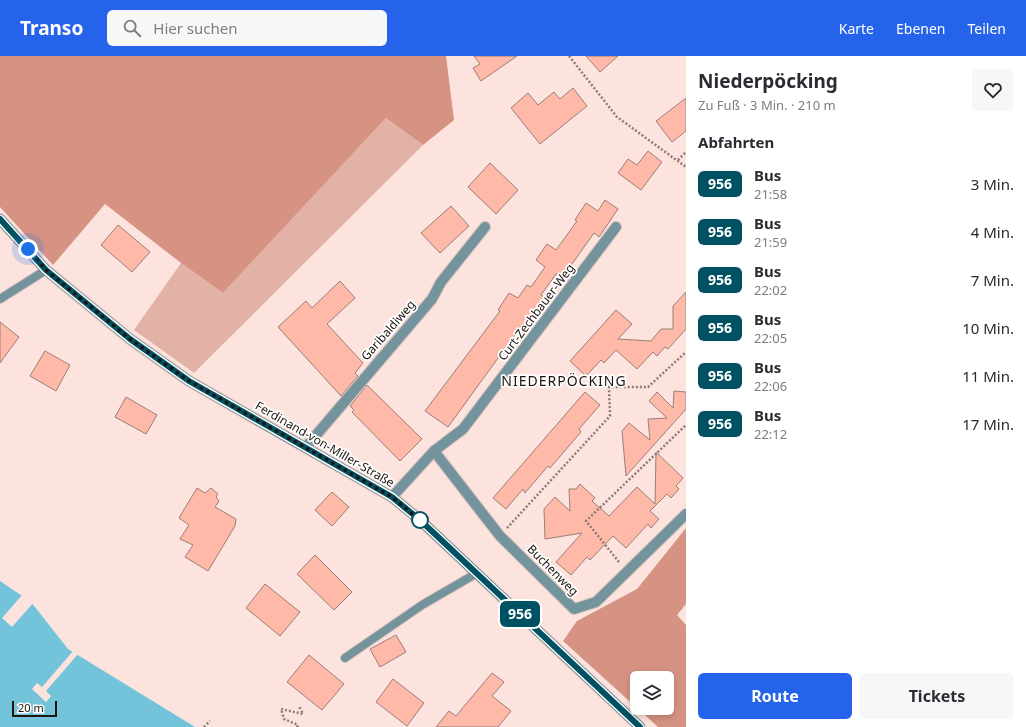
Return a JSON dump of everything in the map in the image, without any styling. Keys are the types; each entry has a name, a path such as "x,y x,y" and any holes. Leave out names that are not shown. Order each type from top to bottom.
{"main road":[{"name":"Ferdinand-von-Miller-Straße","path":"0,219 46,270 130,339 189,381 306,446 392,497 420,520 640,727"}],"street":[{"name":"Garibaldiweg","path":"306,446 432,299 441,282 485,227"},
{"name":"Curt-Zechbauer-Weg","path":"392,497 434,451 464,429 616,227"},
{"name":"Buchenweg","path":"434,451 500,536 574,609 596,602 686,514"}],"lane":[{"path":"0,299 46,270"},
{"path":"345,658 422,605 477,573"}],"path":[{"path":"569,56 617,117 678,160 686,168"},
{"path":"678,160 686,152"},
{"path":"500,536 610,416 609,386 648,387 686,352"},
{"path":"628,572 586,521 686,425"},
{"path":"297,727 298,725 284,719 281,709 303,714 299,706"},
{"path":"204,727 210,721"}],"shaded area":[{"path":"0,56 446,56 454,120 423,145 386,118 223,293 181,263 105,204 53,265 0,207"},
{"path":"386,118 423,145 194,373 134,330 181,263 223,293"},
{"path":"686,528 686,604 677,615 686,625 686,727 658,727 645,715 674,715 674,671 630,671 630,702 563,641 577,621 637,589"}],"water":[{"path":"0,581 31,602 68,649 195,727 0,727"}],"pier":[{"path":"23,594 34,602 12,627 2,618"},
{"path":"74,650 79,653 46,691 51,696 46,702 32,689 37,683 42,687"}],"building":[{"path":"474,56 517,56 481,81 473,68 480,64"},
{"path":"586,56 618,56 600,72"},
{"path":"573,88 587,106 540,144 511,108 528,93 538,105 554,92 560,99"},
{"path":"686,98 686,131 672,142 656,121"},
{"path":"648,151 662,162 641,190 618,173 628,159 637,165"},
{"path":"490,163 518,190 496,214 468,187"},
{"path":"605,200 618,209 599,237 594,233 562,278 556,274 541,295 544,297 524,327 522,325 448,427 425,411 500,311 498,310 509,293 518,298 527,285 531,287 545,267 536,260 547,244 556,250 577,221 575,220 586,203 598,211"},
{"path":"451,206 469,226 440,253 421,233"},
{"path":"118,225 150,252 132,272 101,245"},
{"path":"340,281 355,298 327,324 363,363 355,373 358,376 341,396 278,327 306,301 312,308"},
{"path":"686,292 686,329 668,349 665,347 657,356 653,352 637,369 616,350 604,363 601,360 586,376 570,361 616,310 632,324 618,339 651,341 661,329 673,329 673,306"},
{"path":"0,322 19,337 0,363"},
{"path":"45,351 70,365 56,391 30,376"},
{"path":"367,385 422,439 400,461 352,412 354,410 350,406"},
{"path":"674,391 686,392 686,409 626,476 622,431 629,423 650,440 648,419 667,418 649,401 657,392 673,408"},
{"path":"585,392 600,405 579,429 581,432 550,468 548,466 525,493 523,489 506,509 493,498"},
{"path":"126,397 157,415 146,434 115,417"},
{"path":"656,452 683,478 676,486 679,489 671,498 667,494 650,511 659,519 651,528 648,524 626,548 613,536 590,560 587,557 571,575 556,562 582,533 545,539 544,509 555,497 570,511 569,489 576,489 580,484 595,498 592,501 609,516 637,487 655,504"},
{"path":"197,488 205,493 211,488 218,494 216,497 219,501 215,507 236,519 235,526 208,571 185,557 193,545 180,539 189,525 179,518"},
{"path":"332,492 349,507 332,526 315,510"},
{"path":"315,555 352,592 334,610 297,574"},
{"path":"265,584 300,612 280,636 246,608"},
{"path":"396,635 406,652 380,667 370,649"},
{"path":"309,655 344,684 322,710 287,682"},
{"path":"492,673 504,682 492,696 511,711 498,727 436,727 449,711 456,716"},
{"path":"393,679 424,703 407,726 376,702"}],"bus line":[{"name":"956","path":"0,219 46,270 130,339 189,381 247,415 306,446 392,497 420,520 620,710 640,727"}],"district":[{"name":"NIEDERPÖCKING","path":"564,380"}],"route":[{"path":"28,249 46,270 130,339 189,381 247,415 306,446 392,497 420,520"}]}
